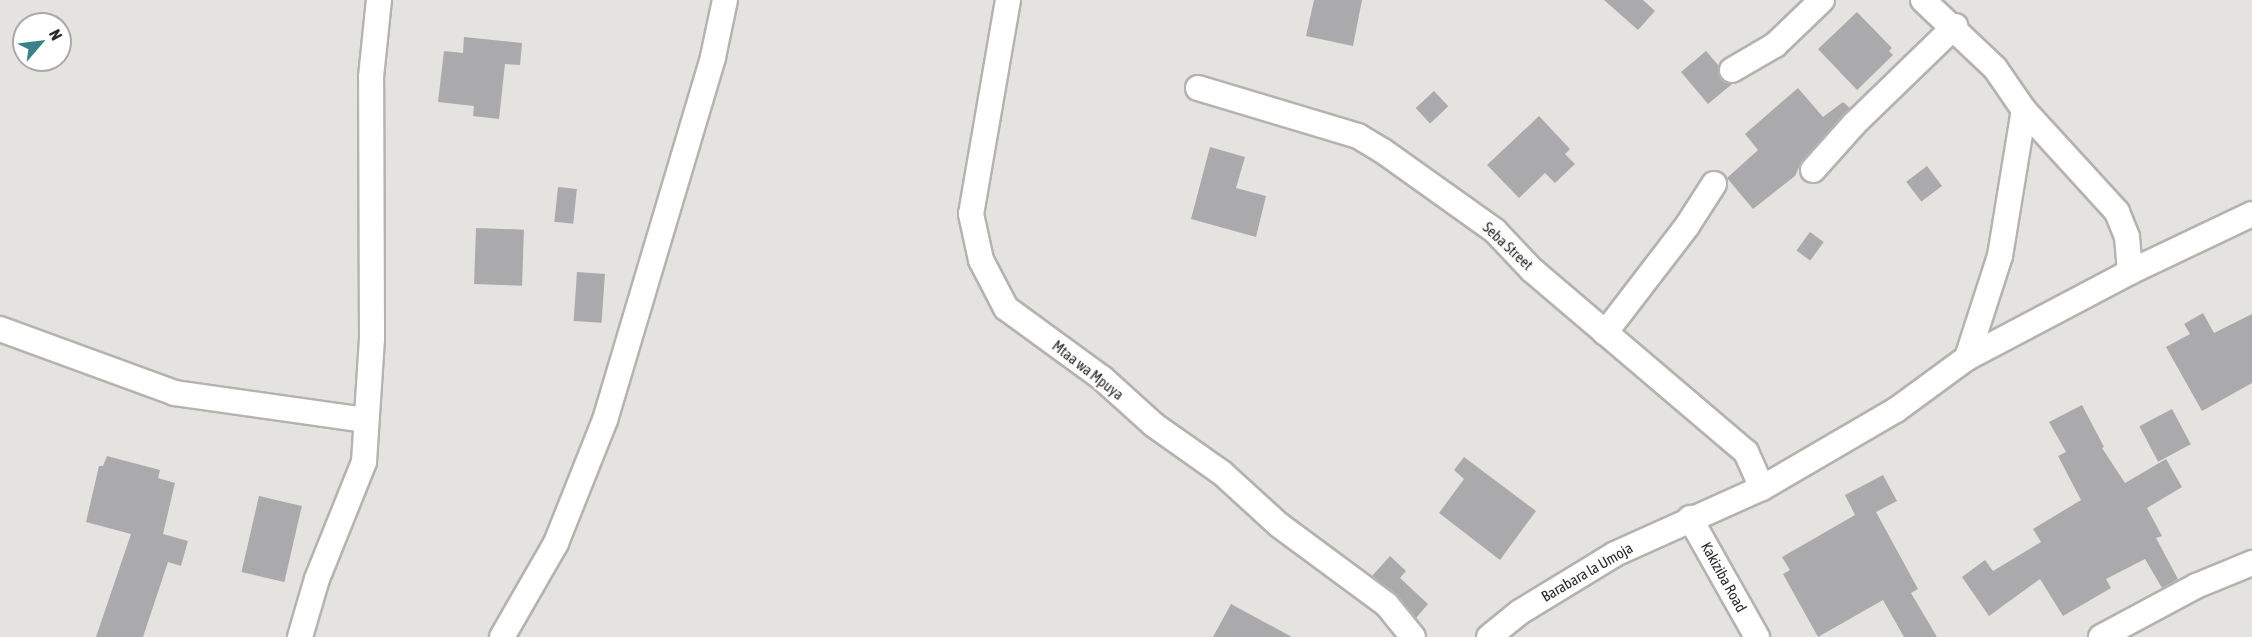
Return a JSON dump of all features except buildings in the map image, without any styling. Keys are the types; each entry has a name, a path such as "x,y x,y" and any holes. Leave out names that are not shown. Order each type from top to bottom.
{"street":[{"path":"300,637 317,579 364,462 372,338 371,77 379,0"},
{"path":"502,637 556,543 605,420 713,57 725,0"},
{"name":"Mtaa wa Mpuya","path":"1008,0 970,214 981,260 1006,308 1102,378 1154,425 1222,473 1279,525 1387,605 1413,637"},
{"path":"1732,70 1775,45 1822,0"},
{"path":"1923,0 1955,26 1995,68 2024,110 2117,212 2127,237 2130,272"},
{"path":"1813,170 1854,124 1955,26"},
{"name":"Seba Street","path":"1198,88 1358,136 1496,231 1532,270 1746,452 1762,488"},
{"path":"1967,358 2000,256 2024,110"},
{"path":"1605,333 1688,226 1714,184"},
{"name":"Barabara la Umoja","path":"1489,637 1520,612 1615,554 1690,518 1762,488 1896,410 1967,358 2130,272 2252,214"},
{"path":"0,329 175,393 365,420"},
{"name":"Kakiziba Road","path":"1690,518 1757,637"},
{"path":"2101,637 2196,586 2252,563"}]}
